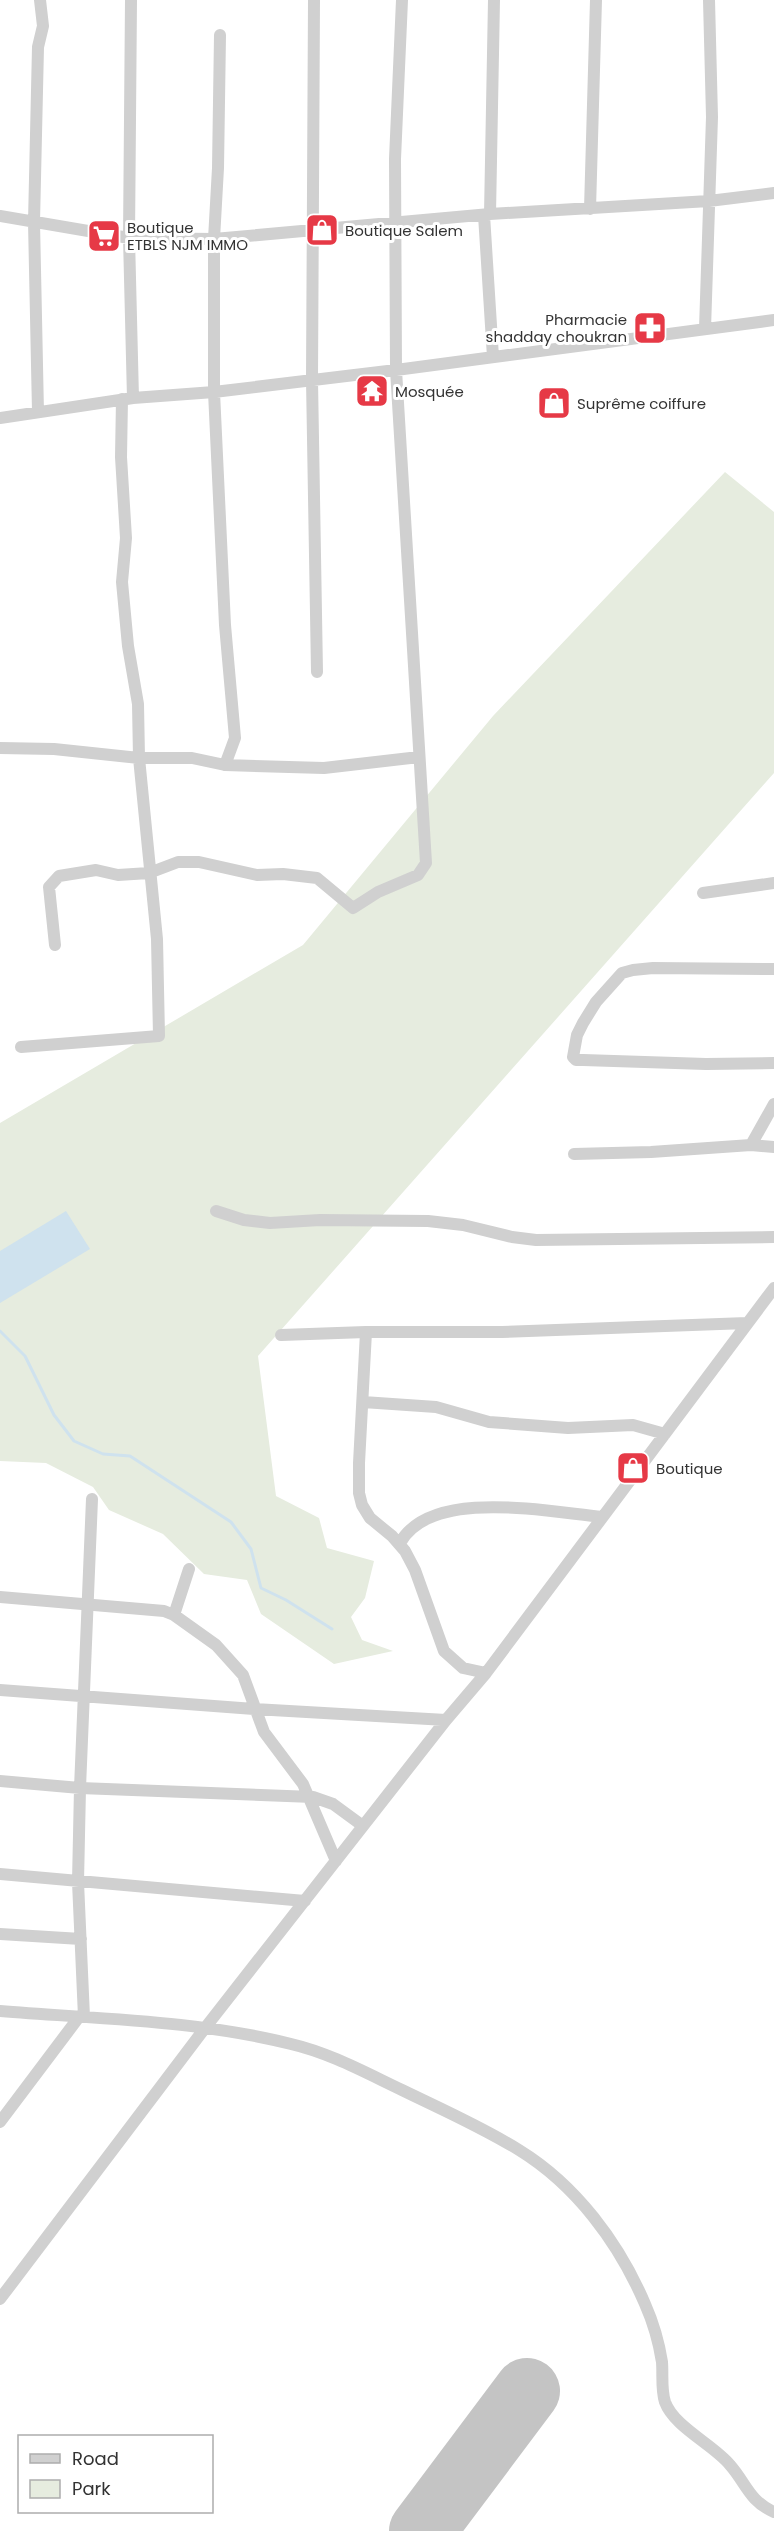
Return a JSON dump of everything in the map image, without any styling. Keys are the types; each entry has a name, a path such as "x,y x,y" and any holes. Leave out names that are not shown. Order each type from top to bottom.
{"street":[{"path":"38,412 34,222 38,47 43,26 40,0"},
{"path":"21,1047 159,1036 157,939 139,758 138,704 128,646 123,582 126,538 121,457 127,399 131,0"},
{"path":"314,0 312,380 317,672"},
{"path":"55,945 49,887 58,876 96,870 118,875 149,873 178,862 199,862 257,875 302,874 317,878 353,908 378,892 418,875 426,863 396,370 395,159 402,0"},
{"path":"493,357 487,214 494,0"},
{"path":"590,209 596,0"},
{"path":"705,329 712,117 709,0"},
{"path":"220,35 218,168 214,239 214,392 225,625 235,738 225,765"},
{"path":"0,216 129,238 214,239 487,214 709,201 774,193"},
{"path":"0,418 127,399 214,392 396,370 774,320"},
{"path":"0,748 54,749 139,758 192,758 225,765 324,768 419,757"},
{"path":"703,893 774,883"},
{"path":"774,969 653,968 622,973 596,1002 583,1023 577,1035 573,1057 576,1060 695,1064 774,1063"},
{"path":"751,1145 774,1104"},
{"path":"574,1154 651,1152 751,1145 774,1147"},
{"path":"216,1211 244,1220 270,1223 320,1220 428,1221 463,1225 512,1238 536,1240 774,1238"},
{"path":"0,2299 205,2028 446,1720 486,1673 774,1288"},
{"path":"281,1335 366,1332 502,1332 747,1323"},
{"path":"366,1332 359,1463 359,1494 362,1505 370,1518 400,1543 415,1570 444,1651 463,1668 486,1673"},
{"path":"363,1402 436,1407 489,1422 568,1428 633,1425 665,1434"},
{"path":"0,2122 81,2017 78,1882 92,1499"},
{"path":"400,1543 410,1529 418,1523 448,1510 462,1508 498,1508 602,1517"},
{"path":"174,1615 189,1569"},
{"path":"0,1597 151,1609 174,1615 216,1645 232,1661 248,1685 254,1709 269,1741 298,1774 336,1861"},
{"path":"0,1690 254,1709 446,1720"},
{"path":"0,1781 80,1788 308,1797 333,1804 363,1826"},
{"path":"0,1874 305,1901"},
{"path":"0,1935 81,1939"},
{"path":"0,2011 205,2028 272,2039 322,2054 435,2106 519,2150 545,2168 577,2197 602,2228 626,2267 645,2304 656,2336 668,2407 684,2425 727,2461 755,2500 774,2512"}],"green space":[{"path":"725,472 774,512 774,773 258,1356 276,1496 319,1518 327,1548 374,1561 365,1598 351,1617 362,1640 393,1651 334,1664 261,1614 247,1580 204,1574 163,1534 109,1510 93,1487 46,1463 0,1461 0,1123 303,945 493,716"}],"water":[{"path":"66,1211 90,1249 0,1303 0,1251"}],"waterway":[{"path":"0,1331 25,1356 54,1415 74,1441 103,1454 130,1456 231,1522 251,1549 261,1588 286,1600 332,1629"}],"runway":[{"path":"422,2531 527,2391"}],"place":[{"name":"Boutique Salem","path":"322,230"},
{"name":"Boutique ETBLS NJM IMMO","path":"104,236"},
{"name":"Pharmacie shadday choukran","path":"650,328"},
{"name":"Mosquée","path":"372,391"},
{"name":"Suprême coiffure","path":"554,403"},
{"name":"Boutique","path":"633,1468"}]}
